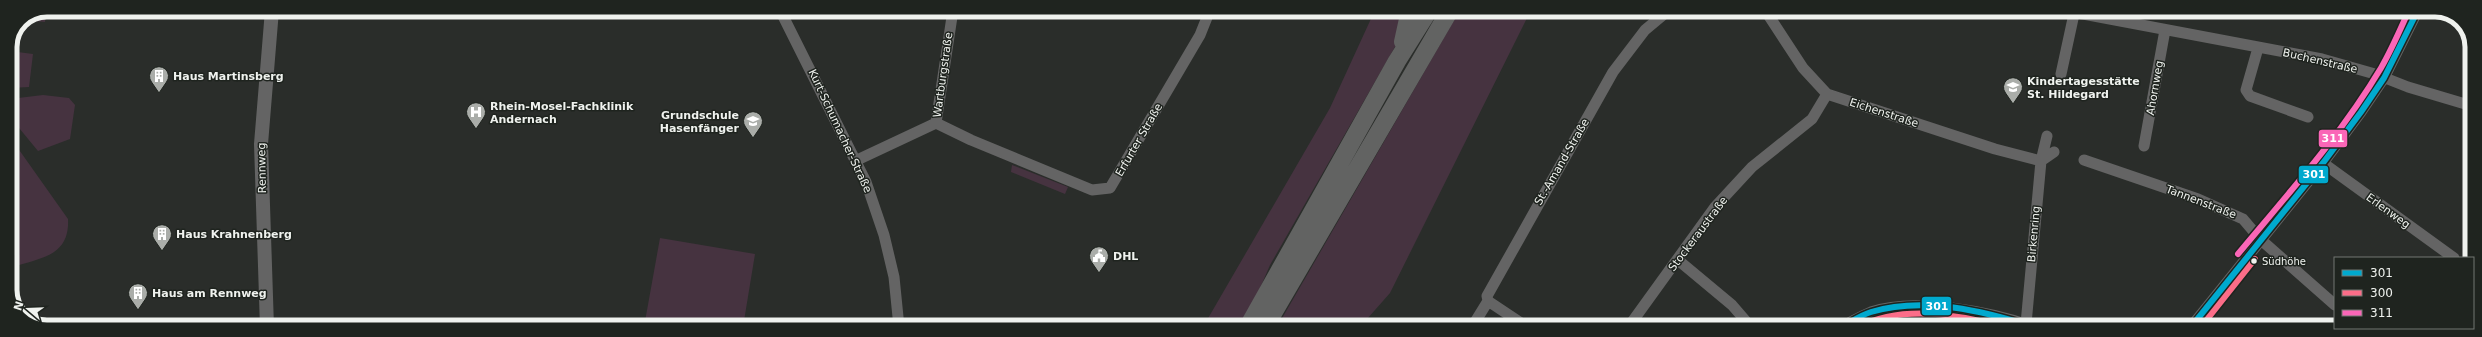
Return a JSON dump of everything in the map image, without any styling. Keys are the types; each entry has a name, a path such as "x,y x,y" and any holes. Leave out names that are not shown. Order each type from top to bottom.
{"highway":[{"path":"1397,61 1408,17"},
{"path":"1252,320 1397,61 1425,17"},
{"path":"1269,320 1446,17"}],"street":[{"name":"Rennweg","path":"267,320 261,144 271,17"},
{"name":"Kurt-Schumacher-Straße","path":"783,17 866,182 884,235 894,277 899,320"},
{"name":"Wartburgstraße","path":"855,161 936,123 952,17"},
{"name":"Erfurter Straße","path":"936,123 971,140 1078,185 1092,190 1110,188 1200,35 1207,17"},
{"name":"St.-Amand-Straße","path":"1476,320 1488,301 1487,296 1545,191 1614,72 1645,30 1661,17"},
{"name":"Eichenstraße","path":"1770,17 1803,68 1827,94 1995,149 2042,161"},
{"path":"2061,74 2073,17"},
{"name":"Buchenstraße","path":"2091,17 2322,59 2465,104"},
{"path":"2196,320 2260,239 2323,164 2384,78 2414,17"},
{"name":"Ahornweg","path":"2144,146 2165,30"},
{"path":"2258,48 2246,90 2250,96 2308,117"},
{"name":"Stockeraustraße","path":"1633,320 1715,207 1752,167 1812,119 1827,94"},
{"name":"Birkenring","path":"2030,320 2042,161 2047,136"},
{"path":"2042,161 2054,152"},
{"name":"Tannenstraße","path":"2084,160 2198,198 2243,219 2260,239 2334,304"},
{"name":"Erlenweg","path":"2323,164 2453,257"},
{"path":"1678,260 1732,305 1745,320"},
{"path":"1488,301 1516,320"},
{"path":"1855,320 1872,312 1908,305 1960,309 2005,320"}],"shaded area":[{"path":"45,17 45,22 32,21"},
{"path":"1372,17 1404,17 1396,45 1270,265 1245,320 1207,320 1330,108"},
{"path":"1456,17 1528,17 1390,293 1366,320 1281,320"},
{"path":"17,52 33,54 29,87 17,88"},
{"path":"43,95 69,98 75,105 70,139 38,151 17,126 17,98"},
{"path":"17,147 68,219 67,232 64,241 58,249 42,258 17,266"},
{"path":"1012,165 1068,187 1065,194 1011,172"},
{"path":"660,238 755,254 744,320 645,320"}],"transit line":[{"name":"311","path":"2238,254 2313,164 2349,117 2381,68 2406,17"},
{"name":"301","path":"2197,320 2323,163 2361,112 2384,78 2414,17"},
{"name":"300","path":"2207,320 2255,259"},
{"name":"301","path":"1854,320 1871,312 1891,307 1911,305 1932,305 1974,311 2011,320"},
{"name":"300","path":"1875,320 1912,314 1932,314 1974,320"}],"place":[{"name":"Haus Martinsberg","path":"159,93"},
{"name":"Kindertagesstätte St. Hildegard","path":"2013,104"},
{"name":"Rhein-Mosel-Fachklinik Andernach","path":"476,129"},
{"name":"Grundschule Hasenfänger","path":"753,138"},
{"name":"Haus Krahnenberg","path":"162,251"},
{"name":"Südhöhe","path":"2254,261"},
{"name":"DHL","path":"1099,273"},
{"name":"Haus am Rennweg","path":"138,310"}]}
